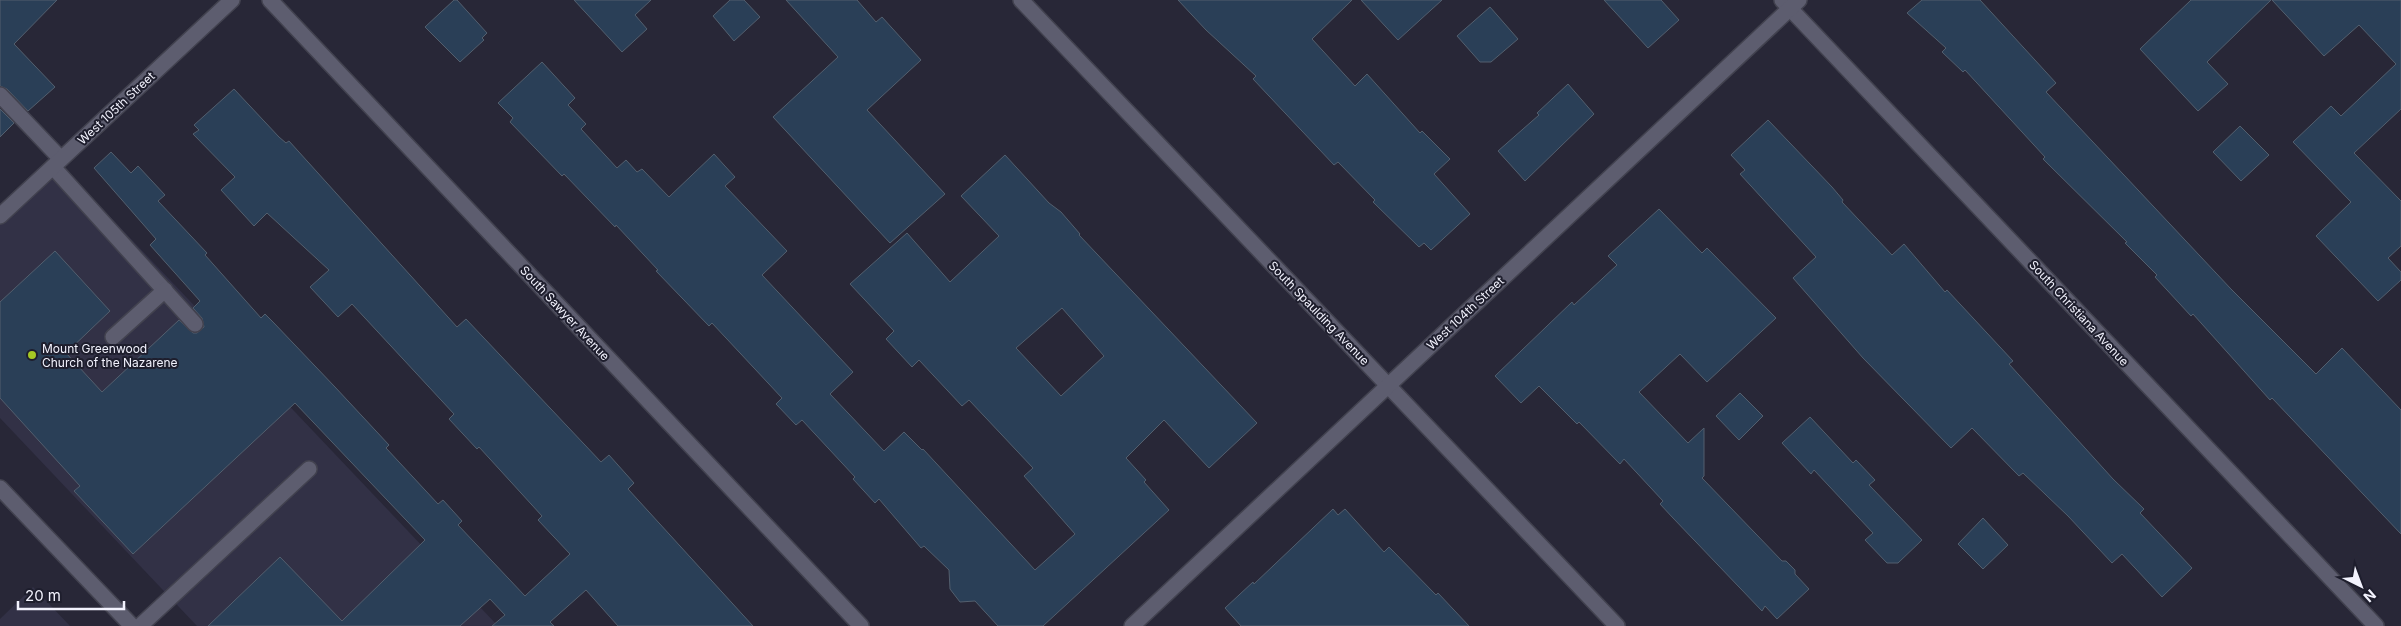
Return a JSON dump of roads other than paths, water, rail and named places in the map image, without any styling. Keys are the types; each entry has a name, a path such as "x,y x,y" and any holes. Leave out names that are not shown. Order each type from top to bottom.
{"street":[{"name":"West 105th Street","path":"0,216 232,0"},
{"name":"South Sawyer Avenue","path":"270,0 861,626"},
{"name":"South Spaulding Avenue","path":"1021,0 1617,626"},
{"name":"West 104th Street","path":"1132,626 1790,3"},
{"name":"South Christiana Avenue","path":"1790,3 2376,626"},
{"path":"0,95 195,324"},
{"path":"113,337 165,290"},
{"path":"140,626 309,469"},
{"path":"0,488 132,626"}],"place":[{"name":"Mount Greenwood Church of the Nazarene","path":"32,355"}]}
